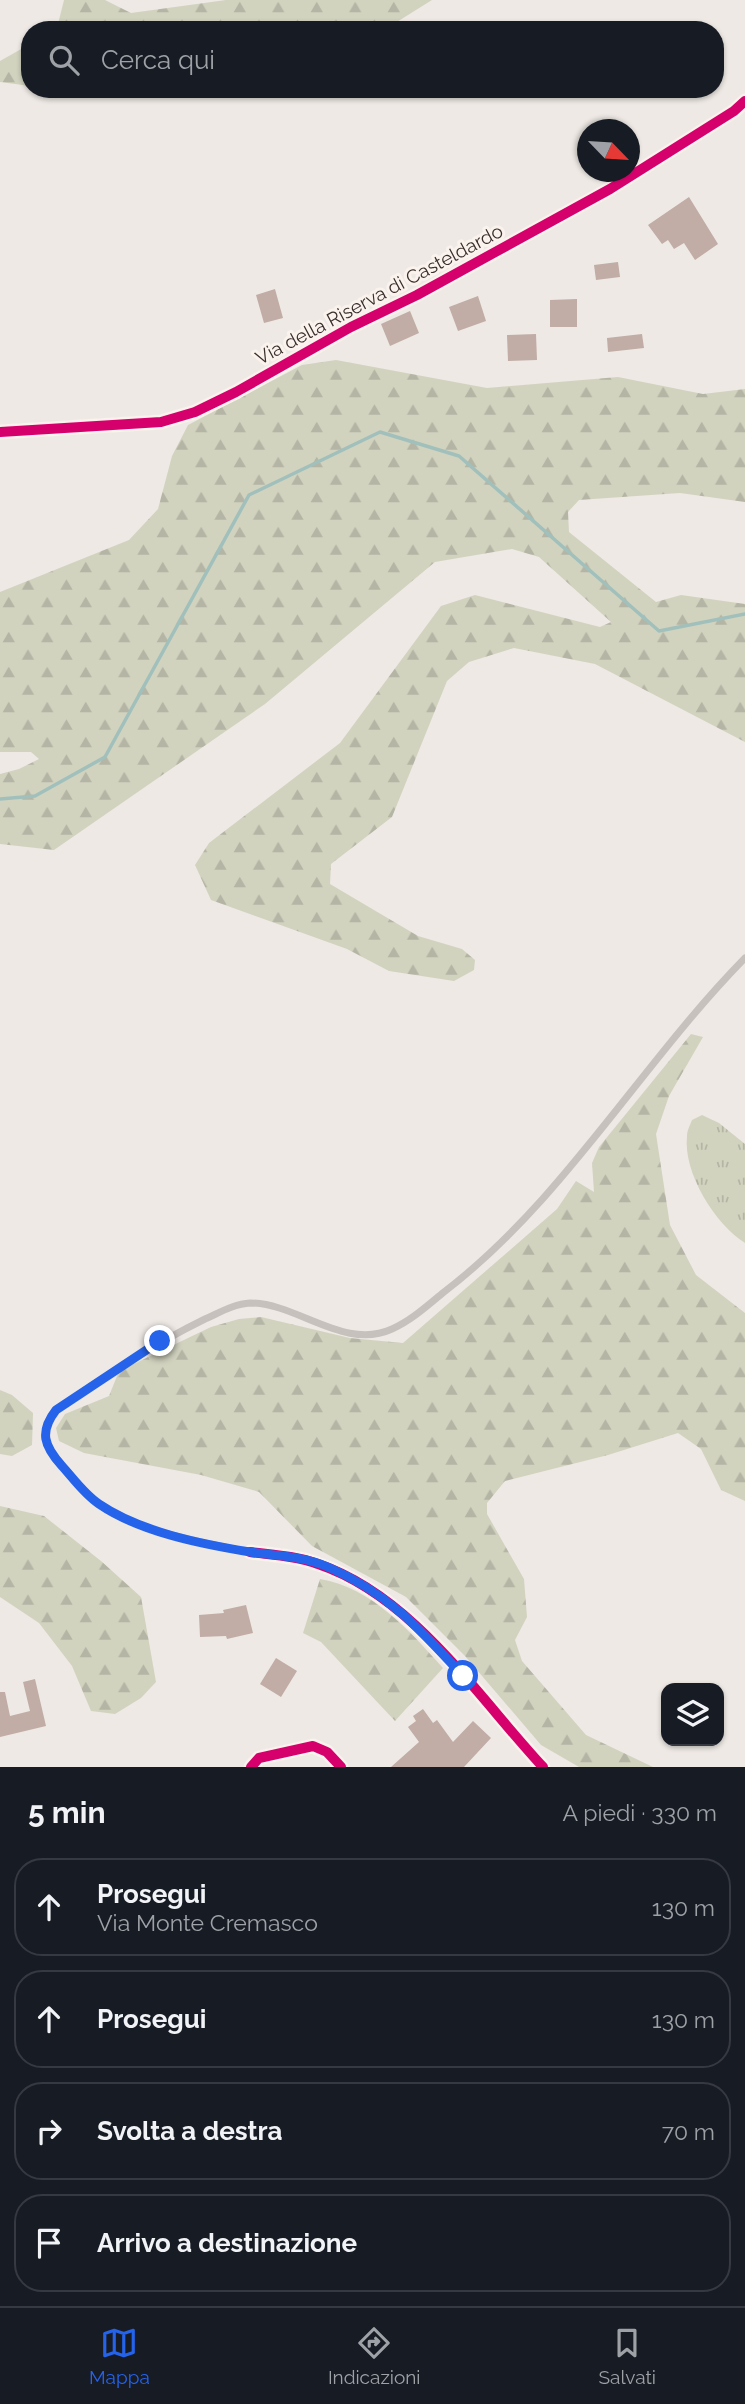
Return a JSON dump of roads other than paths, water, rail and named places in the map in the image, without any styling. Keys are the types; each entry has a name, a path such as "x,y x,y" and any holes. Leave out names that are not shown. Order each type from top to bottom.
{"street":[{"name":"Via della Riserva di Casteldardo","path":"0,432 161,422 195,412 351,327 418,295 610,189 734,111 745,101"},
{"path":"250,1552 295,1557 320,1564 370,1588 419,1628 543,1767"},
{"path":"251,1767 259,1758 313,1746 327,1752 341,1767"}],"lane":[{"path":"250,1552 184,1540 131,1520 99,1504 56,1459 47,1444 44,1432 47,1422 56,1410 160,1341 227,1309 249,1303 270,1307 359,1335 378,1334 404,1323 474,1269 508,1236 572,1164 709,995 745,958"}],"waterway":[{"path":"0,799 35,796 105,757 249,495 380,432 459,456 659,631 745,614"}]}
